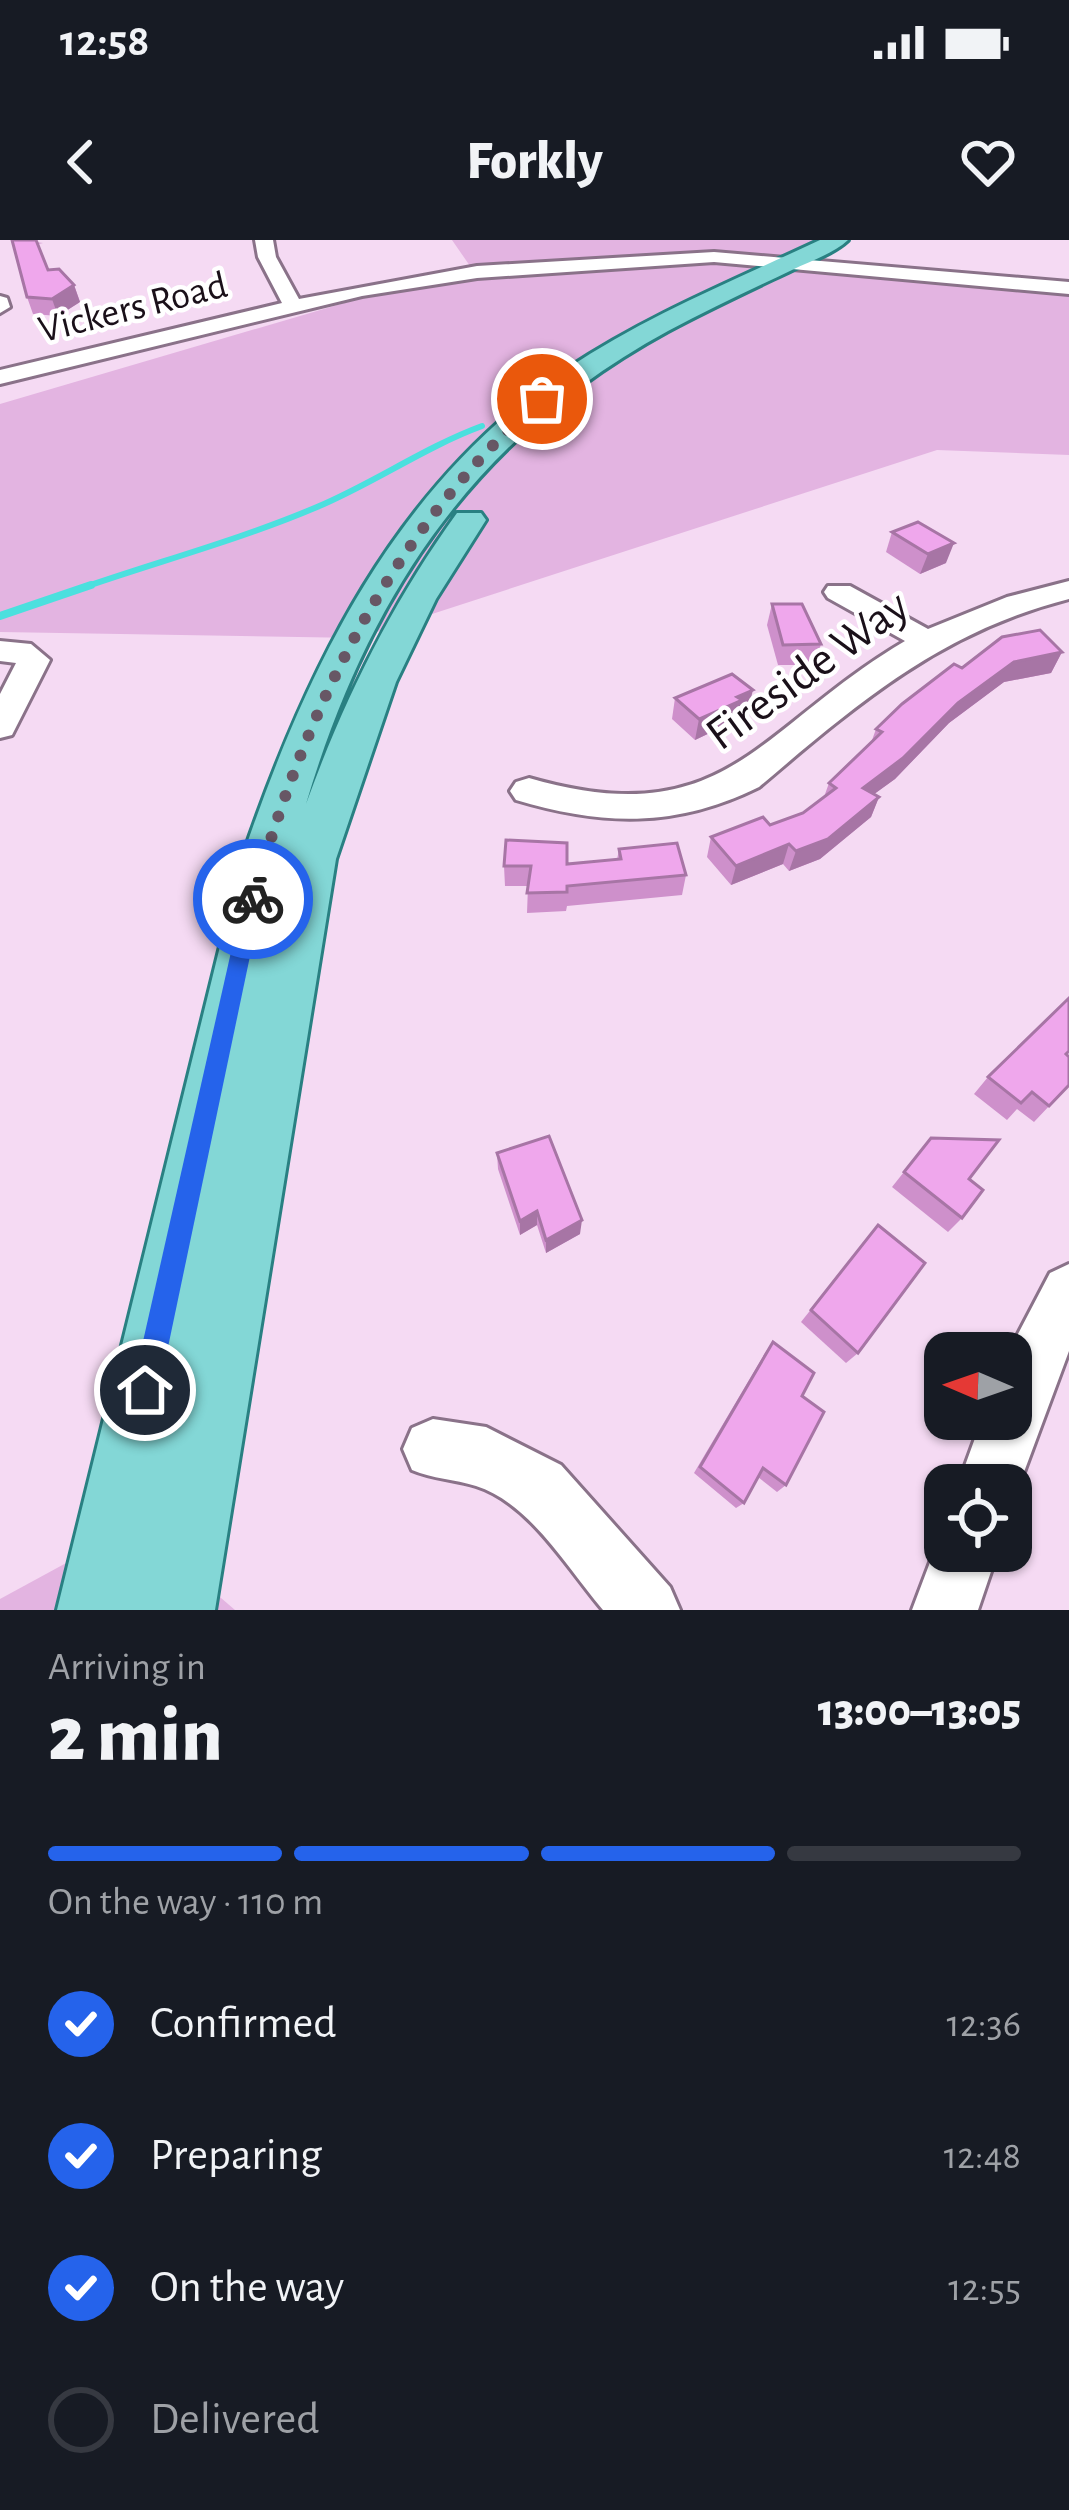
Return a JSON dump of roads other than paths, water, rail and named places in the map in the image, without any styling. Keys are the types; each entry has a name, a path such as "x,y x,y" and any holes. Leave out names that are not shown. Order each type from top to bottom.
{"main road":[{"path":"98,1610 242,936 286,791 356,632 440,501 500,435 542,399 632,338 732,286 824,254"},
{"path":"175,1610 312,860 348,747 387,656 454,541 502,479 550,430 608,381 673,338 824,254"}],"street":[{"path":"264,240 267,256 293,306"},
{"name":"Vickers Road","path":"0,377 362,290 478,272 693,257 824,254 1069,287"},
{"name":"Fireside Way","path":"530,791 572,805 621,812 670,808 717,794 746,778 924,639 992,609 1069,590"},
{"path":"839,592 924,639"},
{"path":"0,727 33,667 15,652"},
{"path":"996,1464 1031,1366 1069,1292"},
{"path":"434,1449 486,1456 539,1487 647,1610"},
{"path":"945,1610 959,1572"}],"waterway":[{"path":"86,587 289,519 482,426"},
{"path":"86,587 91,585"},
{"path":"0,616 86,587"},
{"path":"82,588 86,587"}]}
